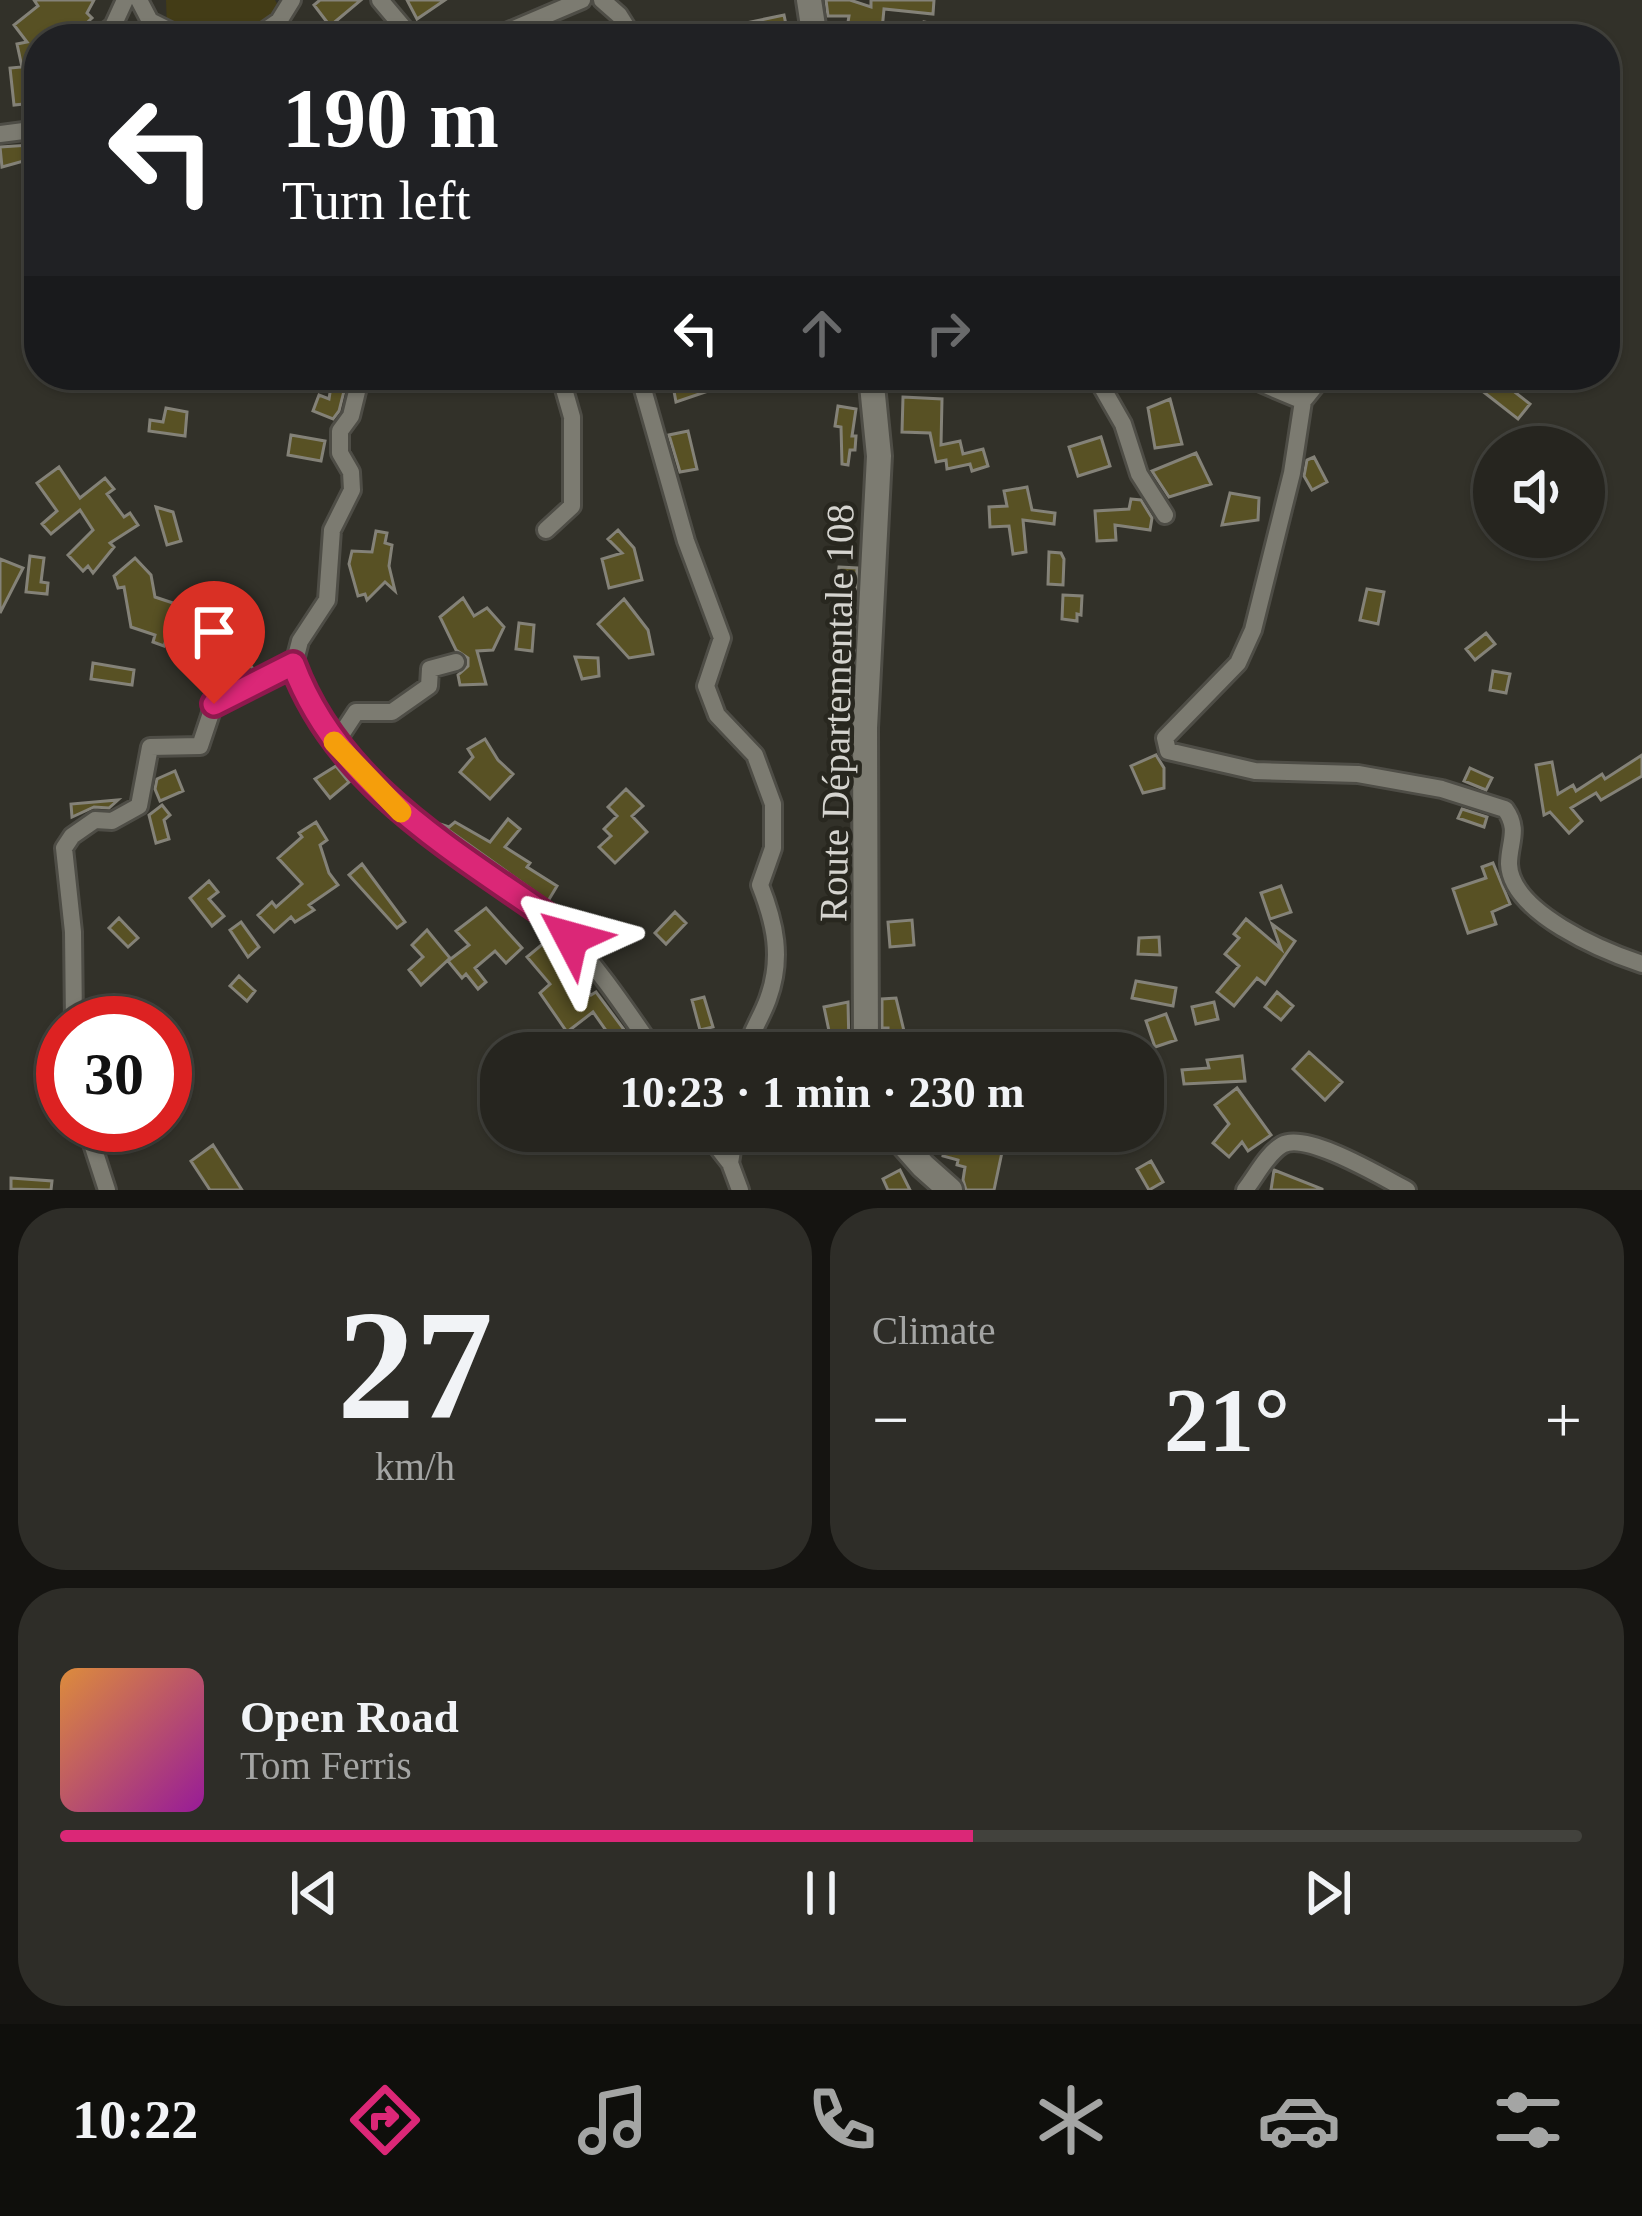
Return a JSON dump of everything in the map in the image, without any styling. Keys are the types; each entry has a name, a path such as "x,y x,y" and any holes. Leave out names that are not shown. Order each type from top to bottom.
{"main road":[{"name":"Route Départementale 108","path":"866,1032 865,728 879,456 872,390"},
{"path":"910,1152 950,1190"}],"street":[{"path":"139,0 156,24"},
{"path":"380,0 400,24"},
{"path":"525,24 582,0"},
{"path":"602,0 625,24"},
{"path":"357,390 351,416 340,431 340,453 351,472 352,490 332,530 327,600 300,640 293,664 306,699 335,744 398,810 553,920 614,991 642,1032"},
{"path":"547,530 572,506 572,418 564,390"},
{"path":"643,390 686,541 722,638 706,686 717,715 754,755 773,804 773,848 760,885 776,926 777,959 768,999 750,1032"},
{"path":"1104,390 1123,424 1139,474 1165,515"},
{"path":"1277,390 1303,401"},
{"path":"1312,390 1303,401 1292,473 1252,630 1238,663 1166,738 1168,751 1255,771 1358,774 1442,789 1505,809 1515,829 1509,861 1521,895 1559,927 1642,964"},
{"path":"335,744 356,712 392,712 429,686 430,669 456,662"},
{"path":"75,996 64,848 95,820 112,821 139,806 150,747 200,746 214,704 293,664"},
{"path":"1245,1190 1277,1148 1291,1141 1312,1142 1407,1190"},
{"path":"95,1152 107,1190"},
{"path":"721,1152 740,1190"},
{"path":"730,1163 732,1152"}],"shaded area":[{"path":"166,0 275,0 288,24 167,24"}],"building":[{"path":"34,0 94,0 87,13 92,18 85,24 24,24 24,38 14,25 38,6"},
{"path":"320,0 361,0 332,24 314,5"},
{"path":"407,0 445,0 417,19"},
{"path":"826,0 850,0 871,7 871,0 934,0 933,14 884,9 883,24 856,24 848,22 849,16 828,16"},
{"path":"784,15 786,24 747,24"},
{"path":"24,43 24,104 14,105 10,68 22,67 17,44"},
{"path":"24,145 24,161 2,167 0,147"},
{"path":"330,390 344,390 333,419 313,411 319,395 329,399"},
{"path":"674,390 711,390 676,402"},
{"path":"1481,390 1512,390 1530,404 1518,419"},
{"path":"903,397 942,399 941,445 960,441 963,454 983,449 988,466 972,471 970,464 947,469 946,460 936,462 930,433 902,432"},
{"path":"1170,399 1182,444 1155,448 1148,408"},
{"path":"838,406 856,409 855,450 850,450 848,465 842,464 841,427 835,426"},
{"path":"166,408 187,412 185,436 149,431 150,420 163,422"},
{"path":"688,431 697,469 680,472 669,435"},
{"path":"291,435 325,441 321,461 288,455"},
{"path":"1101,437 1110,466 1078,476 1069,447"},
{"path":"1196,453 1211,484 1169,497 1152,471"},
{"path":"1314,457 1327,482 1312,490 1304,476 1307,460"},
{"path":"59,467 80,498 105,478 114,489 107,494 124,517 130,513 138,525 110,543 114,547 93,573 88,566 83,571 68,555 93,530 80,510 51,534 42,524 57,511 37,483"},
{"path":"1027,487 1032,510 1055,513 1054,524 1023,520 1026,552 1013,554 1009,526 990,527 989,507 1007,506 1004,491"},
{"path":"1230,493 1259,498 1258,520 1222,525"},
{"path":"1131,499 1141,500 1152,518 1150,530 1115,525 1116,540 1097,541 1095,511 1129,509"},
{"path":"156,507 173,512 181,541 167,545"},
{"path":"618,530 634,548 642,580 609,588 602,559 622,553 608,539"},
{"path":"376,531 387,533 385,543 392,545 389,566 395,591 385,582 367,600 365,594 358,596 349,564 352,551 372,552"},
{"path":"1049,552 1061,553 1064,559 1063,585 1048,584"},
{"path":"30,556 44,558 41,582 48,583 47,594 26,592"},
{"path":"135,558 151,575 155,597 200,612 195,625 210,637 201,658 153,642 155,635 131,627 124,587 118,588 114,576"},
{"path":"0,559 23,568 0,613"},
{"path":"839,567 857,568 856,589 837,588"},
{"path":"1367,589 1384,592 1378,624 1360,620"},
{"path":"1063,595 1082,596 1077,621 1062,619"},
{"path":"463,598 474,616 487,608 504,627 493,650 477,651 486,684 460,685 458,675 468,666 468,658 456,650 440,617"},
{"path":"624,599 648,630 653,654 629,658 598,624"},
{"path":"519,623 534,625 532,651 516,649"},
{"path":"1486,633 1495,644 1475,660 1466,649"},
{"path":"229,647 234,653 238,650 254,670 206,694 191,676"},
{"path":"575,657 598,658 599,676 582,679"},
{"path":"93,663 134,670 132,685 91,679"},
{"path":"1493,671 1510,674 1506,693 1490,690"},
{"path":"485,739 513,774 490,799 460,772 473,757 468,749"},
{"path":"1156,755 1164,768 1164,788 1143,793 1131,766"},
{"path":"1642,755 1642,776 1601,800 1596,793 1571,808 1582,821 1569,833 1550,812 1544,815 1536,765 1552,762 1558,794 1573,785 1576,791 1602,774 1605,779"},
{"path":"336,766 349,782 330,798 315,779"},
{"path":"1470,768 1492,778 1486,790 1464,781"},
{"path":"175,771 183,791 160,801 157,779"},
{"path":"626,789 643,806 632,816 647,832 615,863 599,847 611,836 604,829 617,816 608,807"},
{"path":"118,800 109,808 94,807 72,817 71,804"},
{"path":"162,805 170,815 164,820 169,839 156,843 149,815"},
{"path":"1462,809 1487,817 1484,827 1458,818"},
{"path":"508,819 520,829 505,847 557,886 548,901 440,824 449,827 455,822 490,842"},
{"path":"316,822 327,840 320,845 329,873 338,885 309,905 314,910 295,922 291,917 274,932 258,915 272,902 276,907 302,884 278,858 302,837 299,833"},
{"path":"1493,863 1510,904 1492,912 1496,924 1468,933 1453,889 1486,878 1482,867"},
{"path":"362,864 405,922 397,928 349,875"},
{"path":"209,881 218,892 209,899 224,916 212,926 190,898"},
{"path":"1281,886 1291,912 1270,919 1261,893"},
{"path":"486,908 522,948 506,963 495,951 475,968 486,982 478,989 448,961 469,945 456,931"},
{"path":"675,912 686,923 666,944 655,933"},
{"path":"119,918 138,938 128,947 109,928"},
{"path":"1246,919 1281,949 1272,924 1295,941 1265,984 1257,978 1234,1006 1217,992 1239,966 1225,954 1239,938 1234,934"},
{"path":"912,920 914,945 890,947 888,922"},
{"path":"241,922 259,947 248,957 230,930"},
{"path":"427,930 450,958 421,985 409,970 423,957 412,945"},
{"path":"551,937 580,969 574,974 591,995 596,992 626,1032 607,1032 593,1012 567,1032 540,993 550,984 527,957"},
{"path":"1159,937 1160,955 1138,954 1139,938"},
{"path":"239,976 255,991 247,1001 230,986"},
{"path":"1136,981 1176,988 1173,1006 1132,998"},
{"path":"1277,992 1293,1006 1281,1020 1265,1007"},
{"path":"704,997 713,1027 700,1030 692,1000"},
{"path":"896,998 904,1031 882,1028 882,999"},
{"path":"848,1002 849,1032 829,1032 824,1007"},
{"path":"1214,1002 1218,1019 1196,1024 1192,1007"},
{"path":"1166,1014 1176,1040 1164,1044 1164,1032 1150,1032 1146,1021"},
{"path":"1309,1052 1342,1082 1325,1100 1293,1069"},
{"path":"1242,1056 1245,1081 1184,1084 1182,1070 1209,1068 1207,1060"},
{"path":"1237,1088 1271,1135 1248,1151 1242,1142 1229,1157 1213,1143 1229,1124 1215,1105"},
{"path":"213,1145 242,1190 210,1190 191,1161"},
{"path":"944,1152 1002,1152 994,1190 966,1190 965,1167 943,1156"},
{"path":"1151,1161 1163,1182 1149,1190 1137,1169"},
{"path":"900,1170 910,1190 888,1190 883,1179"},
{"path":"1274,1170 1322,1189 1322,1190 1271,1190"},
{"path":"11,1178 52,1181 51,1190 11,1189"}],"slow traffic":[{"path":"334,742 401,812"}],"route":[{"path":"214,704 293,664 306,699 335,744 398,810 553,920 571,938"}]}
